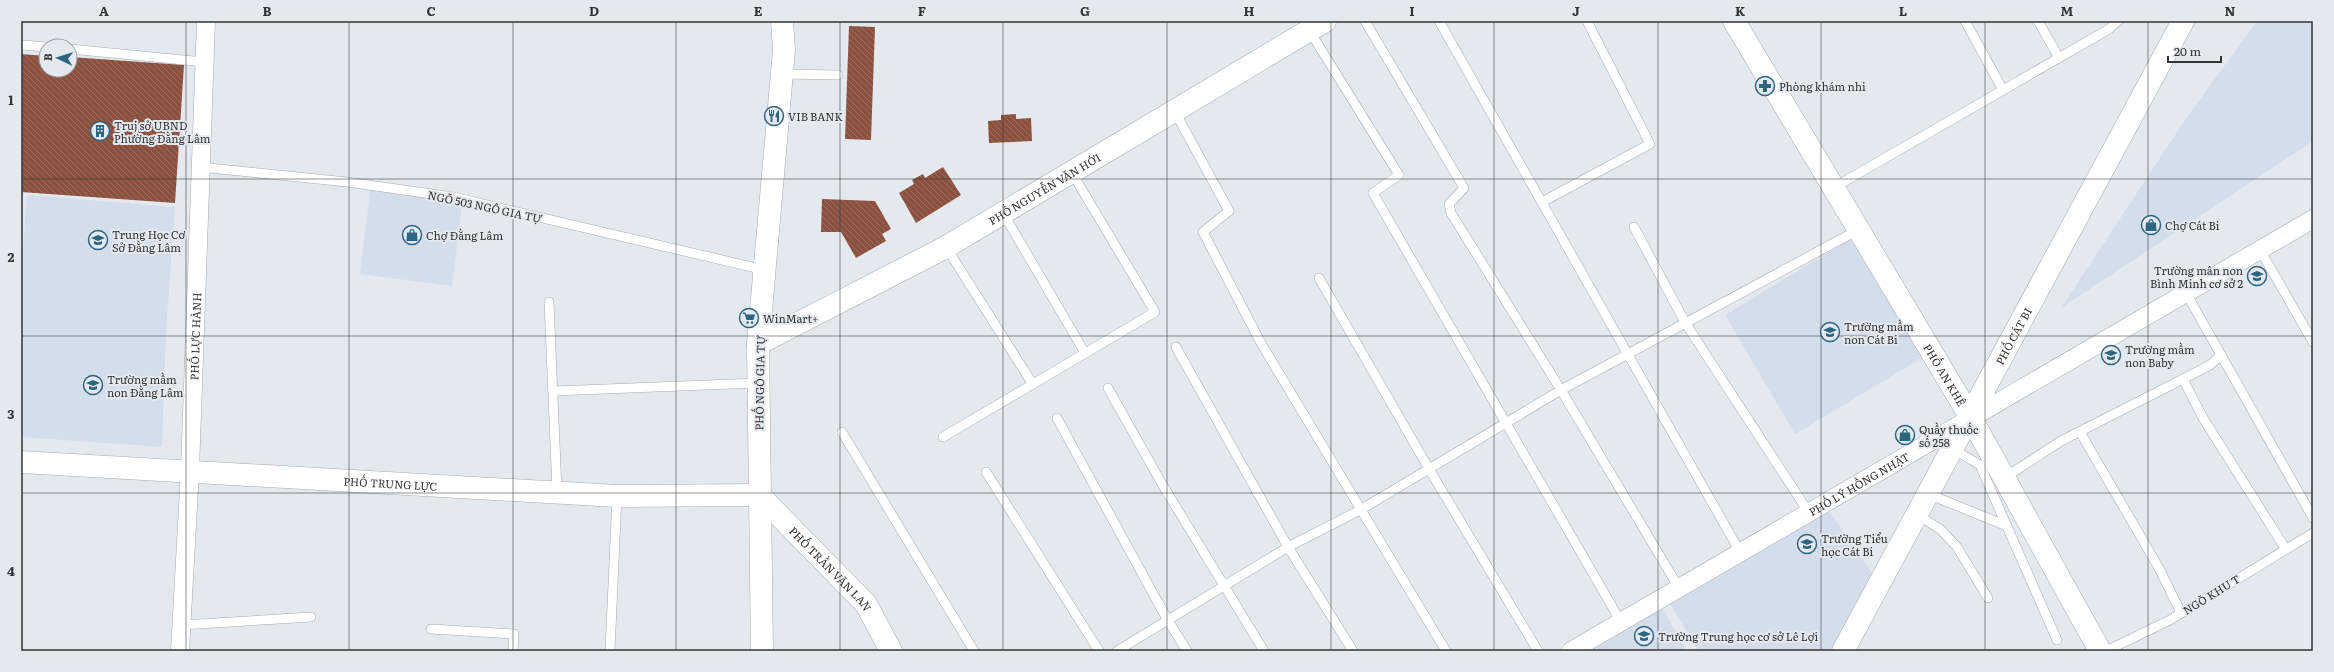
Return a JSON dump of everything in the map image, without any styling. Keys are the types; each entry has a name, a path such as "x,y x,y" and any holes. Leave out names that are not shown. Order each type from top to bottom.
{"street":[{"name":"PHỐ LỰC HÀNH","path":"180,651 190,470 206,21"},
{"name":"PHỐ NGÔ GIA TỰ","path":"762,651 758,344 766,270 784,50 782,21"},
{"name":"PHỐ AN KHÊ","path":"1734,21 1971,418 2100,651"},
{"name":"PHỐ CÁT BI","path":"1844,651 1916,514 1971,418 2183,21"},
{"name":"PHỐ NGUYỄN VĂN HỚI","path":"758,344 946,247 1175,112 1317,26"},
{"name":"PHỐ LÝ HỒNG NHẬT","path":"1571,651 2313,219"},
{"name":"PHỐ TRUNG LỰC","path":"21,462 190,470 557,491 617,496 759,495"},
{"name":"PHỐ TRẦN VĂN LAN","path":"759,495 866,604 891,651"}],"lane":[{"path":"1366,21 1464,188 1449,204 1451,212 1561,390 1679,588"},
{"path":"1439,21 1740,552"},
{"path":"1542,202 1650,144 1587,21"},
{"path":"1965,21 2003,90"},
{"path":"2038,21 2059,58"},
{"path":"1833,188 2109,29 2118,21"},
{"path":"1317,26 1399,175 1373,193 1508,424 1621,622"},
{"path":"23,45 38,46"},
{"path":"78,50 204,62"},
{"path":"782,74 838,75"},
{"path":"1175,112 1229,211 1203,232 1262,345 1446,651"},
{"name":"NGÕ 503 NGÔ GIA TỰ","path":"200,167 347,182 453,197 766,270"},
{"path":"943,437 1032,383 1155,312 1072,173"},
{"path":"1003,213 1085,353"},
{"path":"1634,227 1686,324 1809,513"},
{"path":"1117,651 1167,619 1288,547 1360,510 1428,469 1508,424 1561,390 1858,230"},
{"path":"946,247 1032,383"},
{"path":"2260,250 2313,342"},
{"path":"1319,278 1428,469 1538,651"},
{"path":"2186,293 2313,518"},
{"path":"549,302 554,391 557,491"},
{"path":"1176,347 1288,547 1353,651"},
{"path":"2004,478 2061,441 2210,365 2221,356"},
{"path":"2183,379 2203,418 2285,548"},
{"path":"554,391 758,383"},
{"path":"1108,388 1162,484 1223,587 1264,651"},
{"path":"1057,418 1167,619 1187,651"},
{"path":"842,432 974,651"},
{"path":"2080,432 2160,570 2181,613"},
{"path":"1953,449 1980,465 2057,640"},
{"path":"986,472 1099,651"},
{"path":"1928,494 2007,526"},
{"path":"610,651 617,496"},
{"path":"1916,514 1940,529 1958,547 1988,598"},
{"name":"NGÕ KHU T","path":"2106,651 2181,613 2285,548 2313,533"},
{"path":"182,625 311,617"},
{"path":"430,629 514,634 513,651"}],"shaded area":[{"name":"Chợ Cát Bi","path":"2257,21 2313,21 2313,141 2061,308 2185,120"},
{"name":"Chợ Đằng Lâm","path":"371,185 463,197 452,286 360,274"},
{"path":"27,195 175,207 166,332 162,447 21,437 21,273"},
{"name":"Trường mầm non Cát Bi","path":"1864,231 1935,350 1795,434 1725,315"},
{"name":"Trường Tiểu học Cát Bi","path":"1826,507 1878,581 1840,651 1698,651 1667,598"},
{"name":"Trường Trung học cơ sở Lê Lợi","path":"1662,608 1687,651 1582,651"}],"building":[{"path":"849,26 875,27 871,140 845,139"},
{"name":"Truj sở UBND Phường Đằng Lâm","path":"21,54 38,55 38,78 78,78 78,58 184,65 175,203 21,192"},
{"path":"1016,114 1016,119 1031,118 1032,141 989,143 988,121 1001,120 1001,115"},
{"path":"943,167 961,195 916,223 899,193 914,184 912,180 923,174 925,178"},
{"path":"822,199 875,201 891,229 882,234 886,241 856,258 841,232 821,232"}],"place":[{"name":"Phòng khám nhi","path":"1765,86"},
{"name":"VIB BANK","path":"774,116"},
{"name":"Truj sở UBND Phường Đằng Lâm","path":"100,131"},
{"name":"Chợ Cát Bi","path":"2151,225"},
{"name":"Chợ Đằng Lâm","path":"412,235"},
{"name":"Trung Học Cơ Sở Đằng Lâm","path":"98,240"},
{"name":"Trường mân non Bình Minh cơ sở 2","path":"2257,276"},
{"name":"WinMart+","path":"749,318"},
{"name":"Trường mầm non Cát Bi","path":"1830,332"},
{"name":"Trường mầm non Baby","path":"2111,355"},
{"name":"Trường mầm non Đằng Lâm","path":"93,385"},
{"name":"Quầy thuốc số 258","path":"1905,435"},
{"name":"Trường Tiểu học Cát Bi","path":"1807,544"},
{"name":"Trường Trung học cơ sở Lê Lợi","path":"1644,636"}]}
